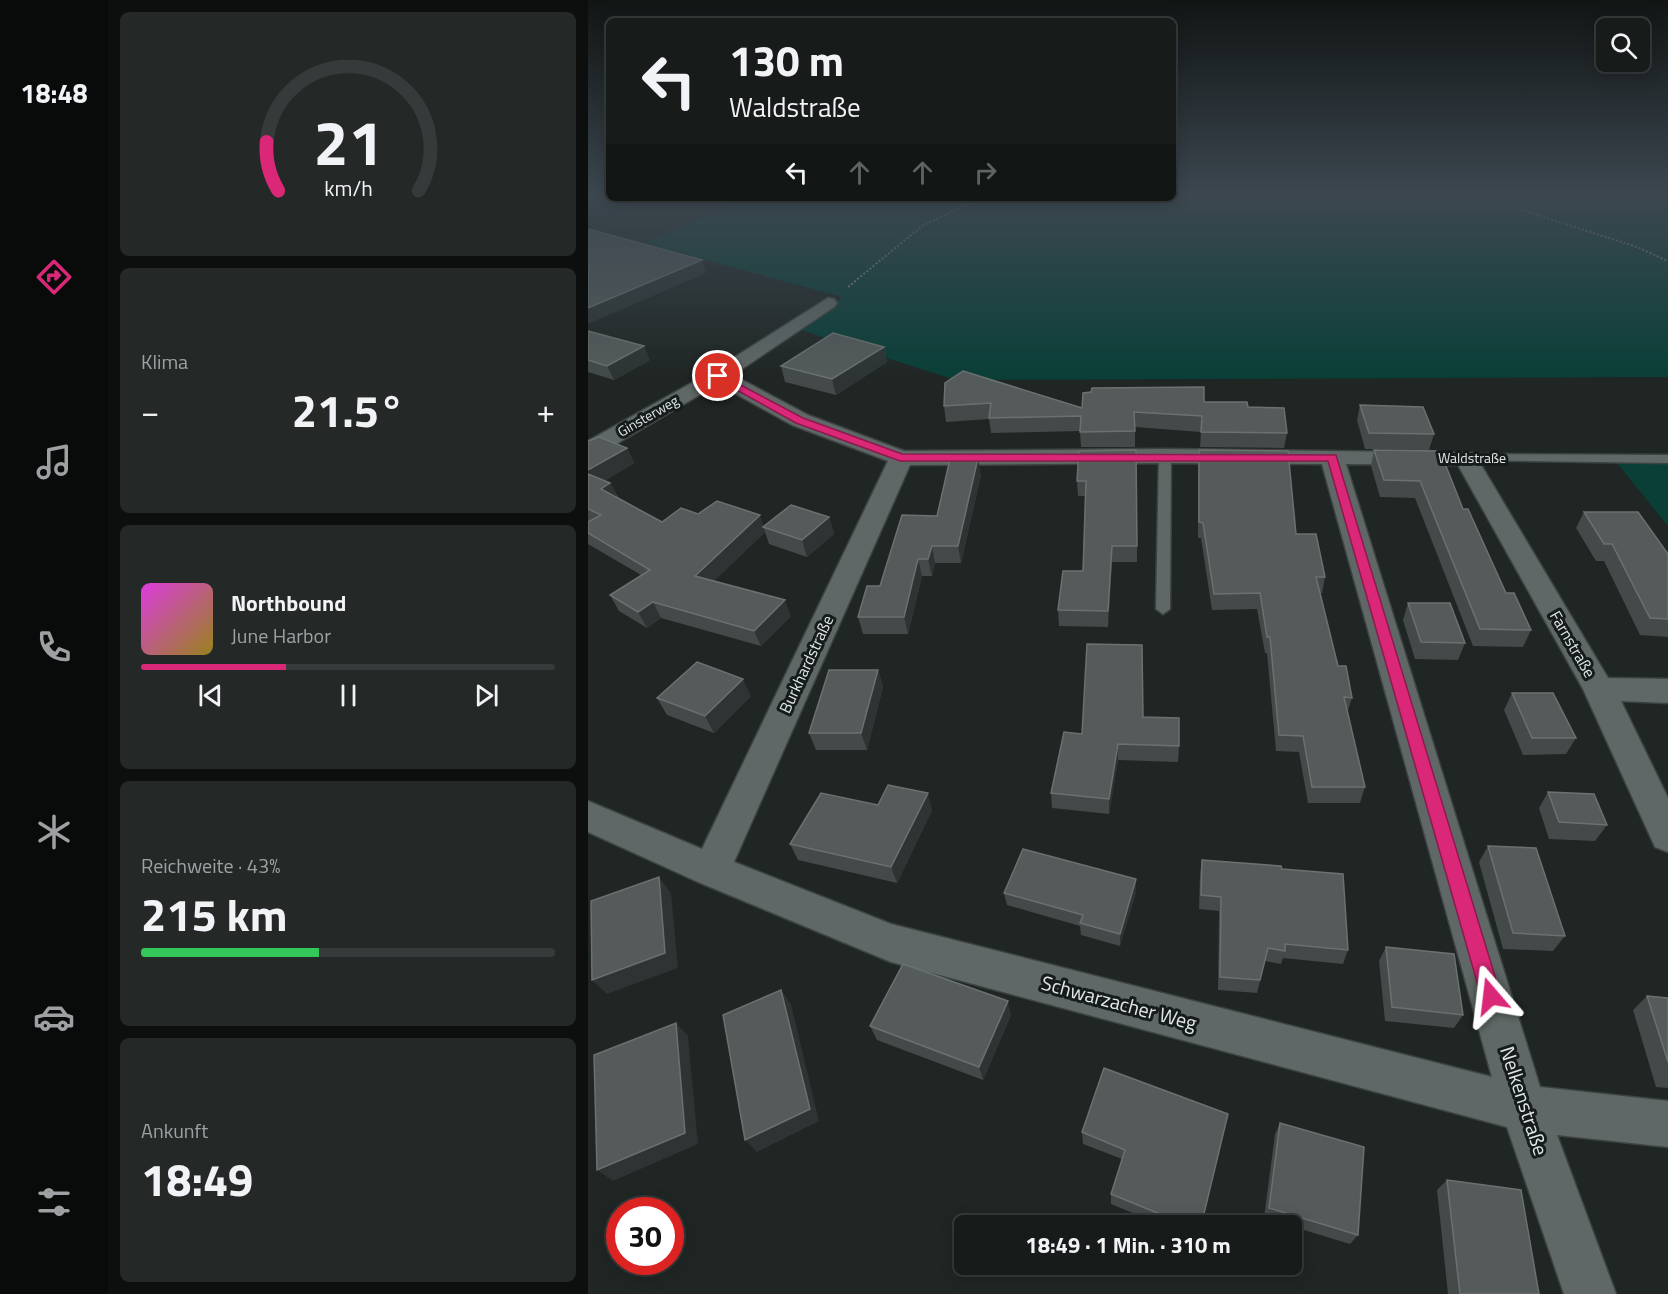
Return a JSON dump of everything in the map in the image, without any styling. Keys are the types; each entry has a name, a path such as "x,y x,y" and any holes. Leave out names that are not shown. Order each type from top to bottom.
{"street":[{"name":"Ginsterweg","path":"588,451 718,376 828,303"},
{"name":"Waldstraße","path":"718,376 800,420 900,458 1165,456 1466,458"},
{"name":"Burkhardstraße","path":"711,870 900,458"},
{"name":"Nelkenstraße","path":"1332,458 1524,1108 1590,1294"},
{"name":"Farnstraße","path":"1466,458 1599,689 1668,836"},
{"path":"1599,689 1668,691"},
{"name":"Schwarzacher Weg","path":"588,816 711,870 891,943 1524,1108 1668,1124"}],"lane":[{"path":"1163,609 1165,456"},
{"name":"Waldstraße","path":"1466,458 1668,459"}],"path":[{"path":"828,303 886,255"}],"green space":[{"path":"689,255 1668,255 1668,377 955,380 801,330 842,297"},
{"path":"1668,462 1668,526 1617,463"}],"building":[{"path":"588,255 685,255 702,260 588,308"},
{"path":"588,331 644,346 607,366 588,360"},
{"path":"833,333 884,347 832,379 781,366"},
{"path":"963,371 1082,408 1083,393 1091,392 1092,388 1204,387 1204,402 1247,402 1248,407 1284,408 1287,433 1201,432 1202,416 1134,412 1135,431 1080,432 1081,416 989,418 991,403 944,406 945,383"},
{"path":"1360,405 1423,407 1434,434 1369,433"},
{"path":"599,437 627,448 588,470 588,441"},
{"path":"1136,450 1137,546 1112,546 1108,611 1058,610 1063,571 1083,571 1086,481 1077,481 1079,451"},
{"path":"1199,450 1288,451 1296,534 1316,534 1325,577 1316,577 1338,666 1346,666 1352,698 1344,697 1365,787 1312,787 1303,736 1279,735 1270,637 1267,637 1260,593 1214,594 1203,523 1199,522"},
{"path":"1374,450 1440,451 1463,509 1468,509 1506,593 1514,593 1531,630 1480,629 1420,481 1384,480"},
{"path":"978,458 958,546 932,546 928,559 918,559 904,617 858,617 867,586 880,586 902,515 937,516 950,459"},
{"path":"588,474 610,483 601,489 662,522 681,508 698,514 717,501 760,515 695,576 785,600 754,631 653,602 638,612 610,595 650,570 588,533 588,522 601,515 588,509"},
{"path":"791,505 829,517 802,540 763,527"},
{"path":"1584,512 1638,512 1668,554 1668,619 1650,618 1612,544 1604,544"},
{"path":"1408,603 1450,603 1465,643 1421,642"},
{"path":"1087,644 1142,645 1143,717 1179,718 1179,746 1118,744 1109,799 1051,793 1064,732 1082,734"},
{"path":"697,662 743,679 705,716 657,698"},
{"path":"829,670 878,670 861,733 809,733"},
{"path":"1512,693 1553,693 1576,738 1532,738"},
{"path":"888,785 928,793 891,867 790,844 821,793 878,805"},
{"path":"1548,792 1594,794 1607,825 1559,822"},
{"path":"1488,846 1536,848 1565,936 1513,933"},
{"path":"1023,849 1136,879 1120,934 1080,923 1083,915 1004,893"},
{"path":"1202,860 1281,866 1282,869 1343,874 1348,950 1285,944 1285,951 1268,948 1260,980 1220,977 1221,897 1201,895"},
{"path":"659,877 665,953 592,980 591,901"},
{"path":"1386,947 1454,954 1463,1015 1392,1007"},
{"path":"903,964 1008,1001 979,1067 870,1026"},
{"path":"781,990 810,1109 745,1140 723,1015"},
{"path":"1647,996 1668,998 1668,1062"},
{"path":"676,1023 685,1133 597,1170 594,1055"},
{"path":"1104,1068 1228,1114 1204,1215 1162,1215 1111,1194 1125,1150 1082,1132"},
{"path":"1280,1123 1364,1147 1358,1235 1302,1218 1302,1215 1292,1215 1269,1208"},
{"path":"1447,1180 1521,1190 1539,1294 1460,1294"}],"route":[{"path":"718,376 800,420 900,458 1165,456 1332,458 1491,996"}]}
